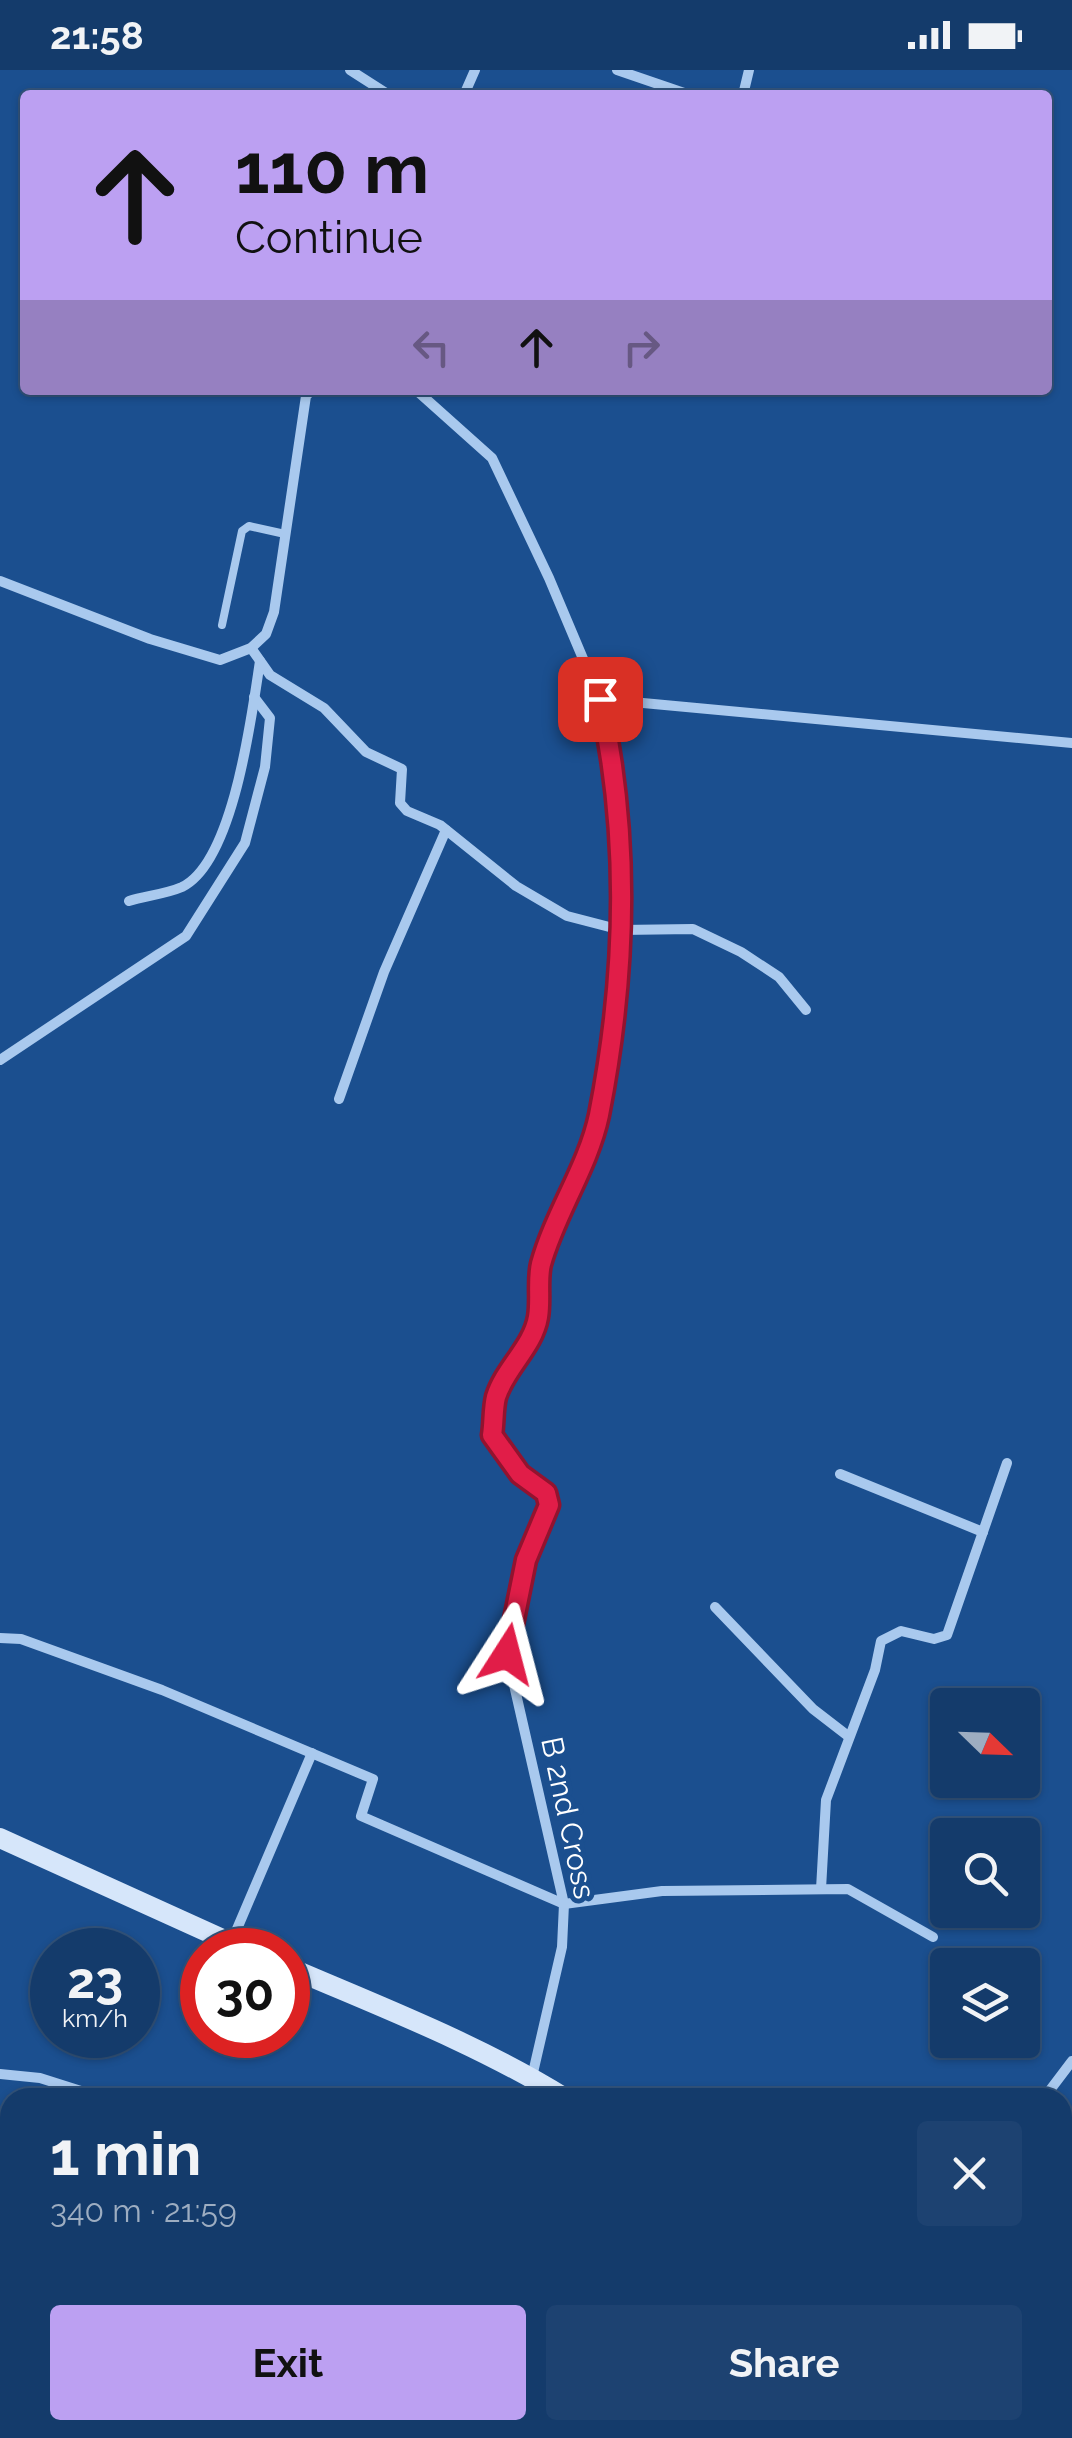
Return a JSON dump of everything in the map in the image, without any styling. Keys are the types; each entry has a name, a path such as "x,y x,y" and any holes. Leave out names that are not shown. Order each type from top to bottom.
{"street":[{"path":"350,70 381,90"},
{"path":"617,70 675,90"},
{"path":"0,581 150,639 220,660 251,648 266,634 274,612 307,395"},
{"path":"422,395 492,458 600,699 613,755 620,830 621,930"},
{"path":"251,648 270,674 324,708 366,752 402,769 400,803 408,812 446,830 540,902 568,916 621,930 693,929 779,977 806,1010"},
{"path":"128,900 185,886 209,857 226,822 242,773 260,661"},
{"path":"0,1060 186,936 244,842 265,767 270,718 254,697"},
{"path":"600,699 1072,744"},
{"path":"339,1099 384,972 446,830"},
{"name":"B 2nd Cross","path":"532,2077 562,1948 564,1904 507,1654 526,1560 549,1505 546,1493 520,1474 492,1435 496,1398 538,1320 540,1266 592,1142 599,1115 621,930"},
{"path":"821,1889 826,1800 875,1670 882,1641 900,1631 934,1639 947,1635 1007,1463"},
{"path":"840,1474 983,1532"},
{"path":"715,1606 813,1709 848,1736"},
{"path":"0,1638 21,1639 162,1690 373,1779 361,1816 564,1904 662,1891 848,1890 934,1937"},
{"path":"246,1928 312,1753"},
{"path":"0,1838 197,1928"},
{"path":"310,1977 549,2088"},
{"path":"1052,2088 1072,2061"},
{"path":"0,2074 40,2078 72,2088"}],"lane":[{"path":"222,625 245,527 285,534"}],"route":[{"path":"507,1654 526,1560 549,1505 546,1493 520,1474 492,1435 496,1398 538,1320 540,1266 592,1142 615,1003 621,930 620,830 613,755 600,699"}]}
